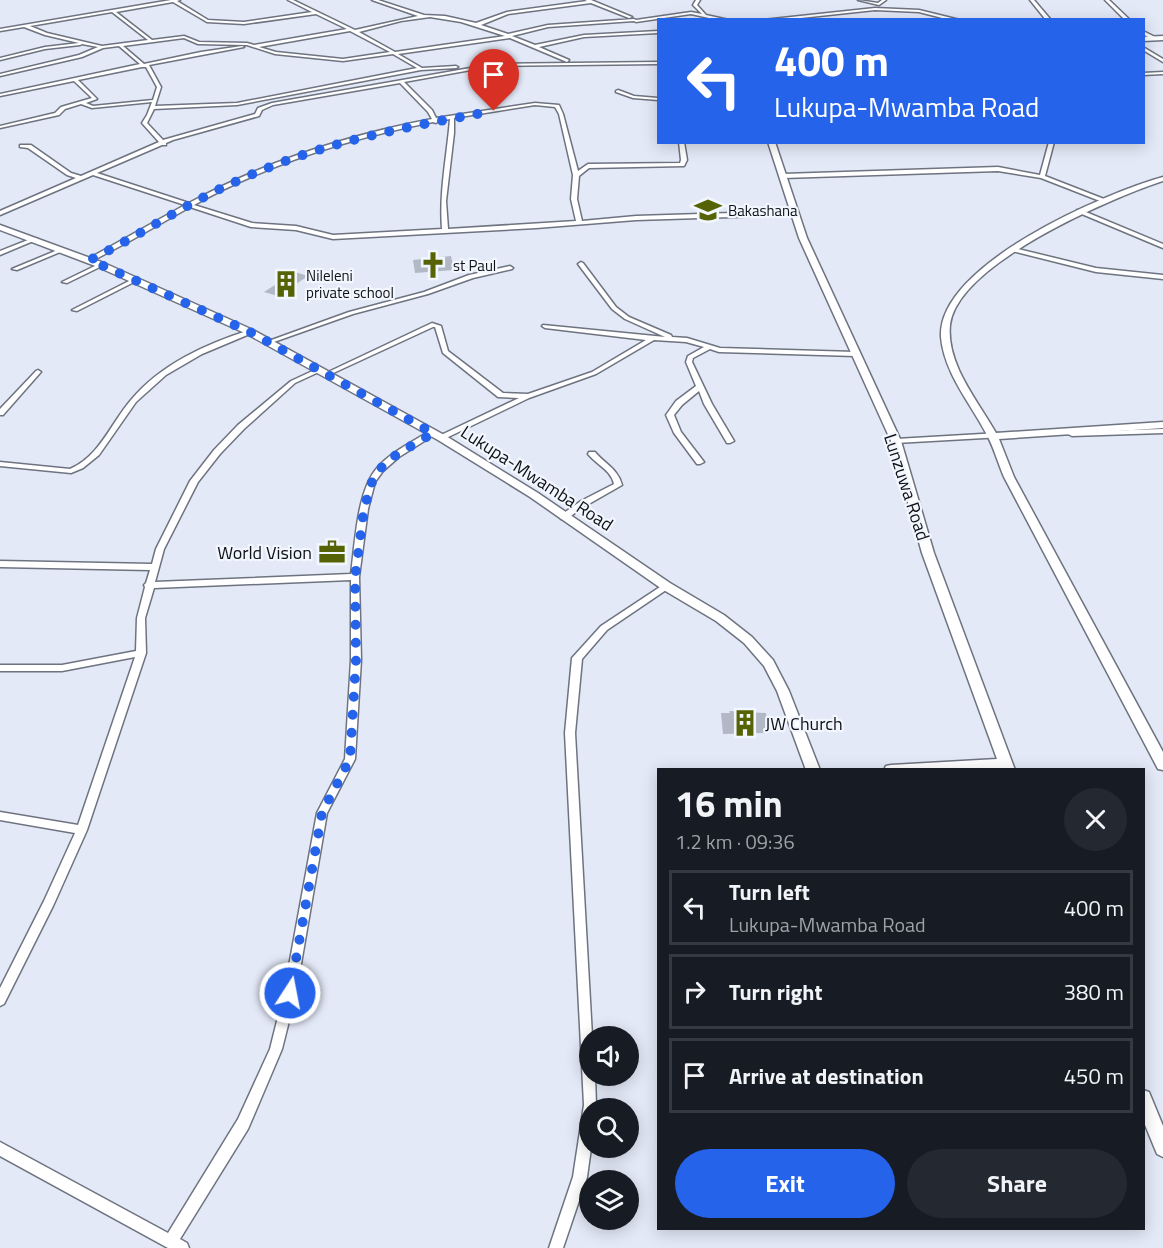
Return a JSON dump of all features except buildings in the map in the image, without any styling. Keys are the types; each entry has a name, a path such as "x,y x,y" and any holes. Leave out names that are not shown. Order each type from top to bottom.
{"street":[{"path":"0,30 176,0 207,21 244,23 315,13"},
{"path":"290,0 422,69"},
{"path":"374,0 424,16 441,17 476,25 569,62"},
{"path":"476,25 507,13 598,0"},
{"path":"698,0 695,4 704,15"},
{"path":"860,0 879,3 884,0"},
{"path":"1032,0 1047,18"},
{"path":"1107,0 1126,18"},
{"path":"589,1 635,20 643,32"},
{"path":"785,18 875,9 919,11 949,18"},
{"path":"113,11 150,40"},
{"path":"25,26 46,34 102,47 184,37 194,42 256,46 258,49 274,52 343,60 397,55 508,37 548,26 686,14 718,18"},
{"path":"0,96 210,51 351,31 424,16"},
{"path":"534,47 584,36 657,32"},
{"path":"1145,33 1153,38"},
{"path":"1145,39 1163,38"},
{"path":"0,60 58,46 88,44"},
{"path":"121,46 146,65 159,87 144,123 164,144"},
{"path":"0,75 80,56 102,47"},
{"path":"1145,49 1163,61"},
{"path":"8,58 14,60"},
{"path":"82,103 92,107 237,104 422,69 569,62 657,63"},
{"path":"23,64 31,69"},
{"path":"0,213 79,177 164,144 171,139 233,124 257,115 262,107 402,83 480,66"},
{"path":"1145,74 1163,73"},
{"path":"0,116 3,126 49,116 63,108 95,98 76,81"},
{"path":"402,83 430,111 436,122"},
{"path":"618,91 633,97 657,99"},
{"path":"90,260 234,182 311,151 346,140 535,104 557,106 576,175 574,200 579,222"},
{"path":"445,230 442,210 447,156 453,134 452,118"},
{"path":"576,175 588,166 682,165 684,160 681,144"},
{"name":"Lunzuwa Road","path":"772,144 794,213 855,354 896,441 928,553 1006,767"},
{"path":"1042,177 1051,144"},
{"path":"22,146 29,146 69,174 79,177"},
{"path":"783,176 991,169 1042,177 1101,200"},
{"path":"92,173 258,227 296,228 333,237 579,222 794,213"},
{"path":"1163,179 1101,200 1078,211 1014,250 963,291 953,302 945,324 948,349 955,369 992,436 1009,477 1163,765"},
{"path":"1078,211 1163,246"},
{"name":"Lukupa-Mwamba Road","path":"0,227 90,260 269,342 437,435 666,586 720,618 748,640 769,663 783,691 812,768"},
{"path":"0,253 35,239"},
{"path":"15,269 62,250"},
{"path":"1014,250 1096,270 1163,277"},
{"path":"581,264 614,308 627,318 671,338 708,348 855,354"},
{"path":"65,282 101,265"},
{"path":"269,342 351,313 426,293 471,276 510,268"},
{"path":"75,310 135,280"},
{"path":"0,1000 82,831 141,654 141,618 153,567 165,539 205,466 241,427 293,382 323,372 434,324 438,326 445,352 490,384 499,394 529,396"},
{"path":"545,326 671,338"},
{"path":"0,464 70,471 78,469 106,440 135,400 168,369 202,351 250,332"},
{"path":"0,1149 176,1244 243,1124 276,1049 290,993 322,813 350,759 356,660 355,577 364,509 372,482 380,469 396,455 529,396 594,373 653,338"},
{"path":"708,348 690,357 689,362 699,387 730,441"},
{"path":"0,413 38,372"},
{"path":"699,387 670,415 671,426 688,442 700,462"},
{"path":"896,441 1163,425"},
{"path":"992,436 1163,431"},
{"path":"564,517 578,504 602,495 618,485 617,476 611,468 592,454"},
{"path":"0,564 153,567"},
{"path":"148,585 355,577"},
{"path":"556,1248 580,1177 590,1105 570,733 577,658 604,628 666,586"},
{"path":"0,668 62,668 141,654"},
{"path":"968,768 1006,767"},
{"path":"0,816 82,831"},
{"path":"1145,1103 1163,1148"}],"place":[{"name":"Bakashana","path":"708,210"},
{"name":"st Paul","path":"433,265"},
{"name":"Nileleni private school","path":"286,284"},
{"name":"World Vision","path":"332,552"},
{"name":"JW Church","path":"745,723"}],"route":[{"path":"290,993 322,813 350,759 356,660 355,577 364,509 372,482 380,469 415,442 433,433 250,332 90,260 203,197 247,176 311,151 346,140 494,111"}]}
